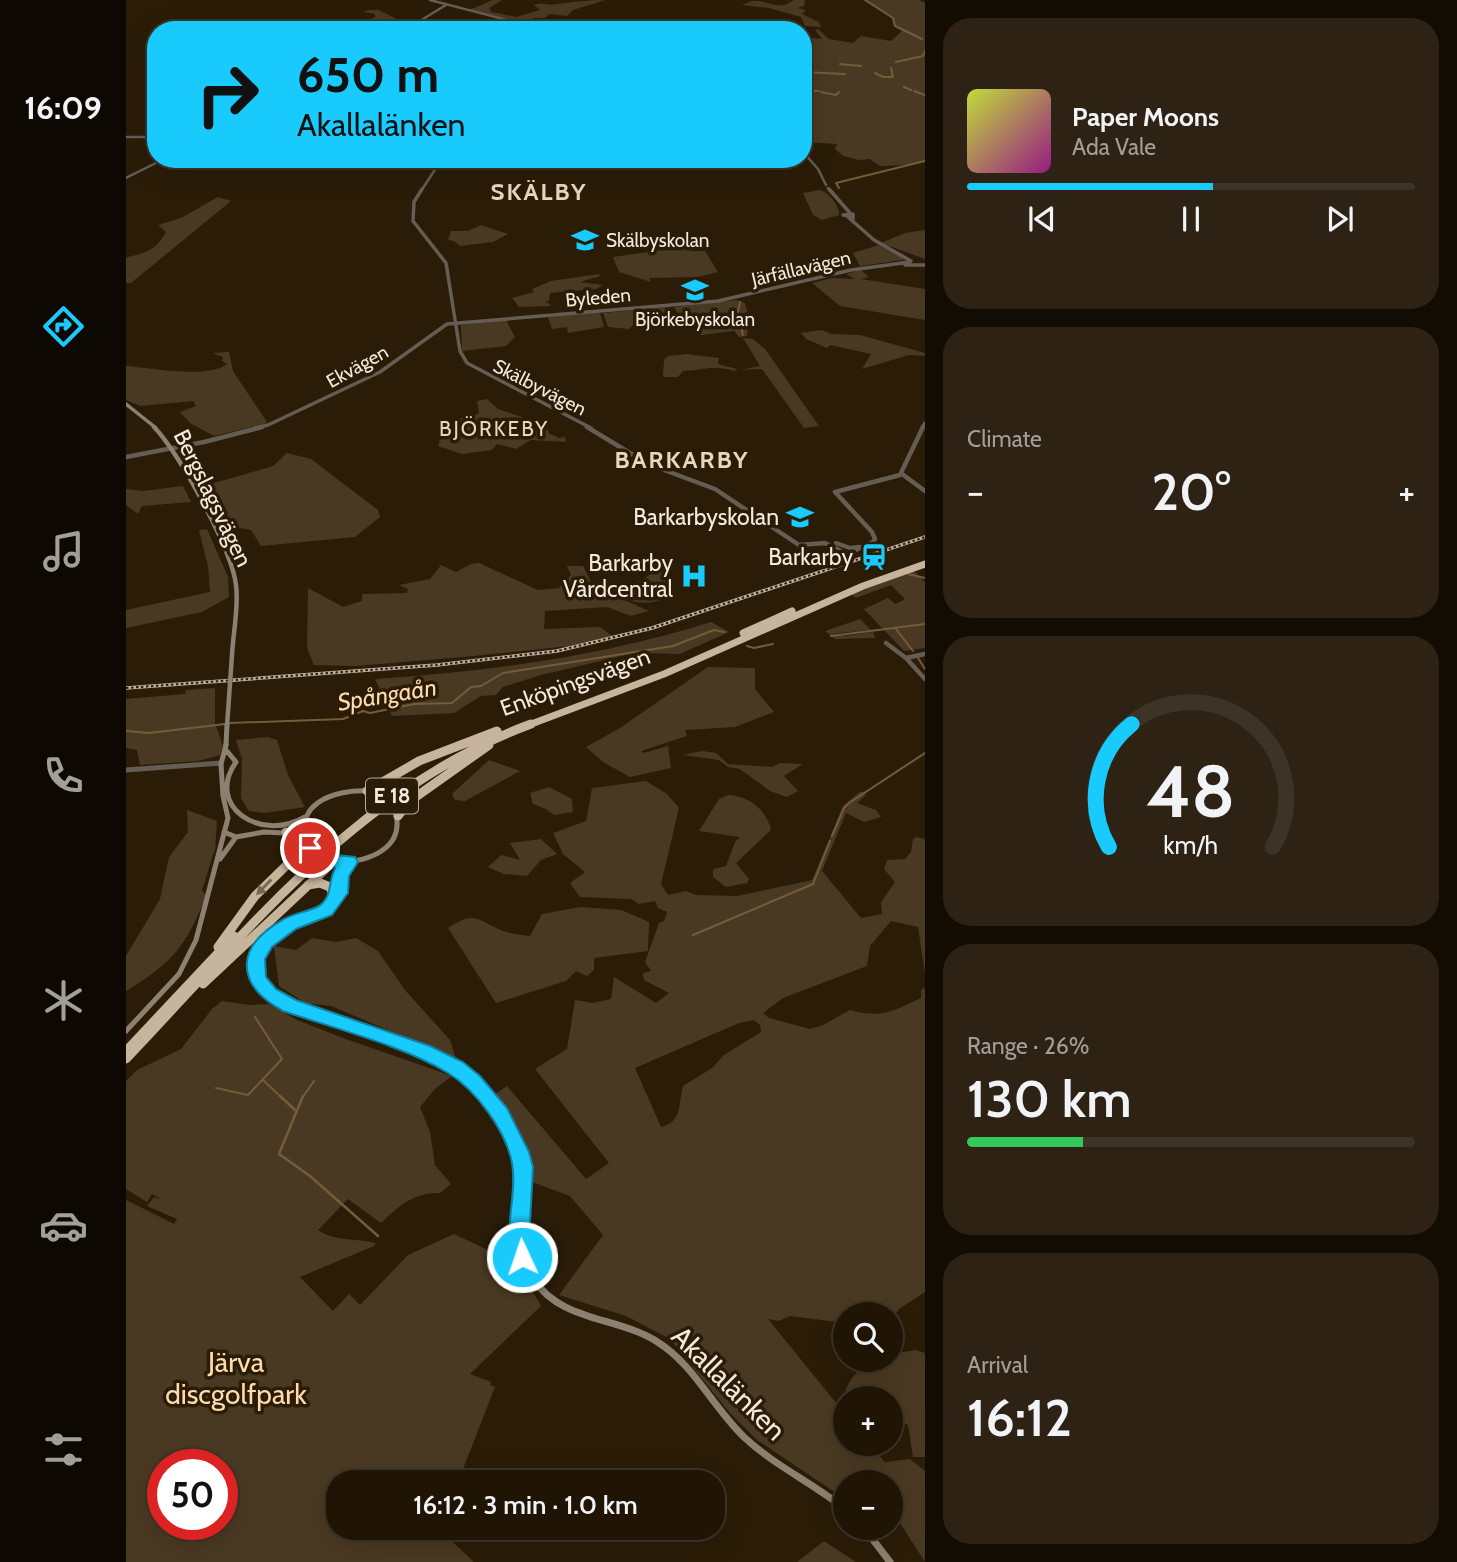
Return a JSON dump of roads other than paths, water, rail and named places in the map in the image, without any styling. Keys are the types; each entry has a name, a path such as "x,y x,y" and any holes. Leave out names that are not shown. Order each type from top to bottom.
{"highway":[{"name":"Enköpingsvägen","path":"274,899 334,844 399,791 464,752 530,722 664,674 925,561"},
{"name":"Enköpingsvägen","path":"274,899 336,835 380,799 438,762 506,727 661,671 858,582 925,561"},
{"path":"398,816 410,801 455,767 530,722"},
{"path":"371,792 419,761 506,727"},
{"path":"285,866 297,845 295,839 286,832"},
{"path":"201,971 255,896 297,854 303,835"},
{"path":"167,1016 334,862"},
{"path":"308,886 320,883 330,887 335,900"},
{"name":"E 18","path":"126,1051 274,899"},
{"name":"E 18","path":"126,1059 274,899"}],"main road":[{"name":"Bergslagsvägen","path":"126,404 156,425 172,449 234,575 236,595 224,762 223,796 228,814 203,921 187,963 126,1031"},
{"path":"224,762 232,767 226,778 228,790 242,818 249,824 284,826 305,817"},
{"path":"349,790 371,792 393,805 398,816 398,830 387,847 374,856 349,862 334,862 310,848 303,835 305,817 314,804 334,793 349,790"},
{"path":"226,823 233,818 242,818"},
{"path":"217,865 238,836 248,831 249,824"},
{"path":"224,831 238,836 286,832 303,835"},
{"path":"334,862 337,884 335,900"},
{"path":"335,900 339,893 342,869 349,862"},
{"name":"Akallalänken","path":"335,900 326,910 290,924 266,942 258,953 254,967 261,987 275,998 307,1013 424,1052 456,1068 473,1082 500,1114 519,1152 523,1184 519,1242 529,1273 541,1290 571,1311 639,1331 658,1341 678,1359 746,1439 833,1499"},
{"path":"873,1540 890,1562"}],"street":[{"path":"430,0 511,21"},
{"path":"420,21 446,5"},
{"path":"126,137 147,136"},
{"path":"812,163 848,215 867,235 911,263 922,263"},
{"path":"126,178 147,168"},
{"name":"Skälbyvägen","path":"436,168 414,202 412,216 421,233 444,259 460,351 467,363 476,370 592,429 648,464 715,489 799,545 824,542 841,548 844,554 873,542 874,536 835,492 902,474"},
{"path":"898,253 922,263"},
{"path":"899,263 905,260 904,257"},
{"name":"Järfällavägen","path":"742,297 867,268 911,263"},
{"name":"Järfällavägen","path":"867,268 911,263"},
{"name":"Byleden","path":"456,323 742,297"},
{"name":"Ekvägen","path":"126,457 172,449 266,426 380,372 436,330 456,323"},
{"path":"925,423 902,474 925,489"},
{"path":"886,643 906,658 925,679"},
{"path":"906,658 925,654"},
{"path":"126,770 224,762"}],"waterway":[{"path":"865,0 893,18 895,26 922,39"},
{"path":"896,62 923,56 925,51"},
{"path":"840,64 861,66"},
{"path":"884,77 893,77 891,68"},
{"path":"812,72 845,74"},
{"path":"875,73 883,77"},
{"path":"904,87 911,90"},
{"path":"812,91 819,91"},
{"path":"914,91 925,95"},
{"path":"821,92 836,95 839,92"},
{"path":"839,188 836,183 925,161"},
{"path":"740,302 738,311 743,335"},
{"path":"908,574 925,578"},
{"path":"831,636 925,624"},
{"path":"896,629 913,651"},
{"name":"Spångaån","path":"230,723 343,719 363,711 370,713 414,704 452,703 471,687 481,686 503,673 673,646 714,630 724,632"},
{"name":"Spångaån","path":"747,646 754,648 773,644"},
{"path":"918,658 925,669"},
{"name":"Spångaån","path":"126,731 149,733 225,724"},
{"path":"832,836 844,808 849,803 925,753"},
{"path":"693,935 813,884 830,841"},
{"path":"216,1088 248,1095 282,1059 255,1017"},
{"path":"263,1080 282,1098"},
{"path":"302,1097 314,1081"},
{"path":"280,1096 295,1110"},
{"path":"302,1097 279,1154 310,1176 378,1236"}],"railway":[{"path":"126,688 437,665 557,651 652,628 925,537"}],"place":[{"name":"Skälbyskolan","path":"585,240"},
{"name":"Björkebyskolan","path":"695,290"},
{"name":"Barkarbyskolan","path":"800,517"},
{"name":"Barkarby","path":"874,557"},
{"name":"Barkarby Vårdcentral","path":"694,576"}],"district":[{"name":"SKÄLBY","path":"539,192"},
{"name":"BJÖRKEBY","path":"494,429"},
{"name":"BARKARBY","path":"682,460"}],"park label":[{"name":"Järva discgolfpark","path":"236,1378"}]}
